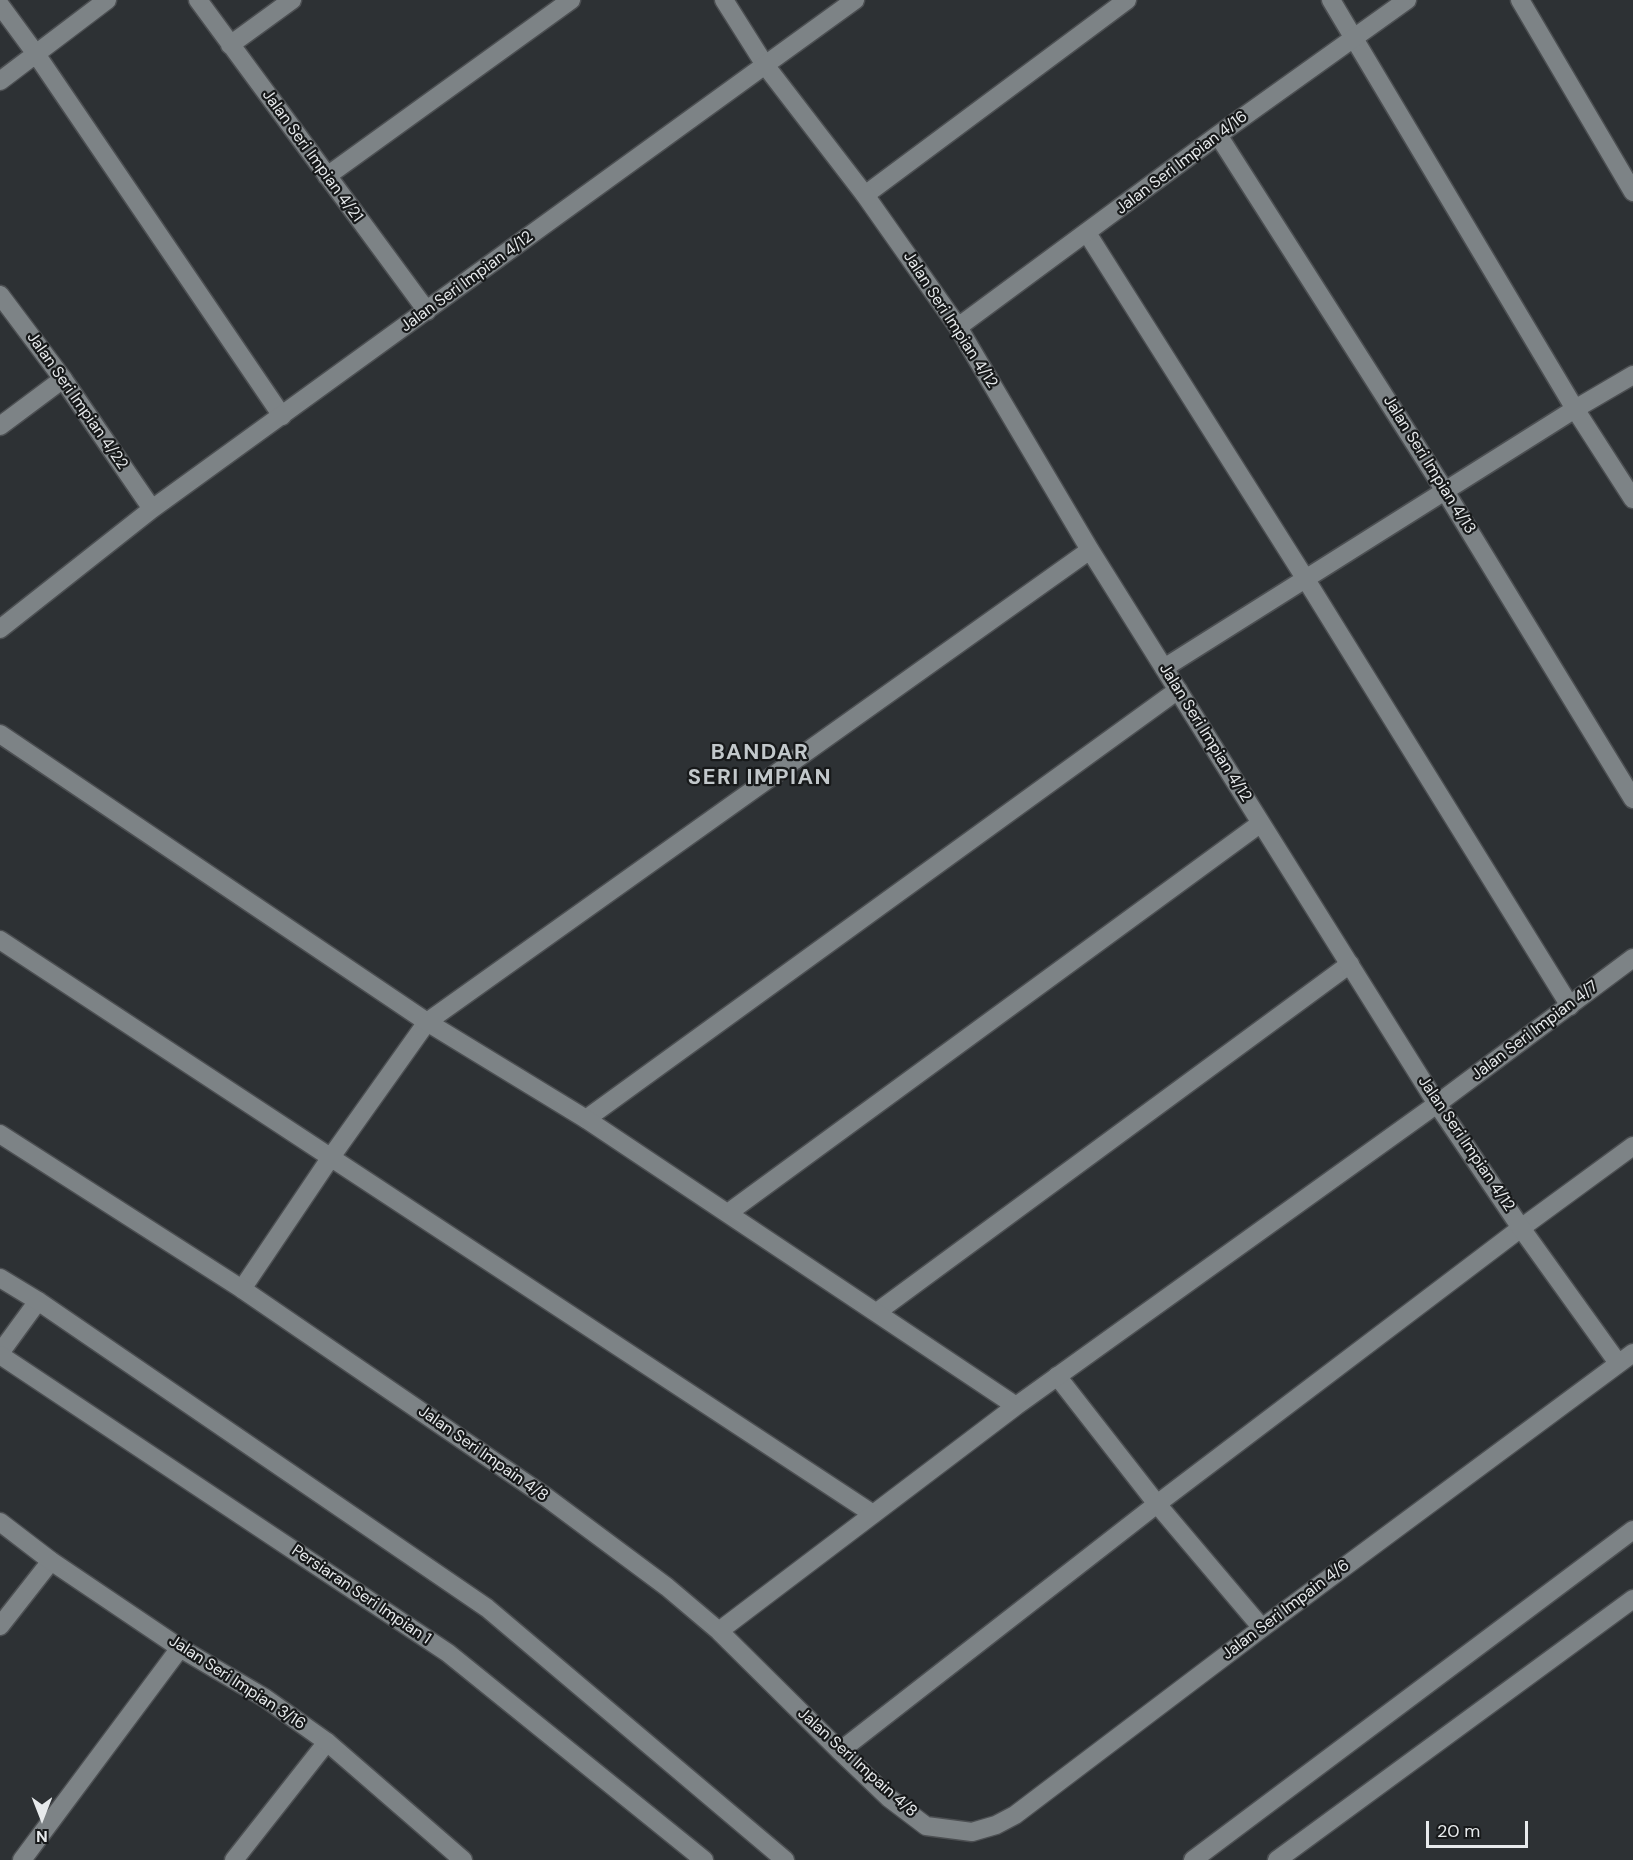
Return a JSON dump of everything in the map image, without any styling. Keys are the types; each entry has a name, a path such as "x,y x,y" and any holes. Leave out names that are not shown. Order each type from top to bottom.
{"street":[{"path":"0,81 107,0"},
{"name":"Jalan Seri Impian 4/21","path":"198,0 427,311"},
{"path":"230,45 292,0"},
{"path":"327,176 571,0"},
{"path":"724,0 765,65 855,0"},
{"path":"866,195 1127,0"},
{"path":"1331,0 1575,408 1633,499"},
{"name":"Jalan Seri Impian 4/16","path":"958,327 1218,135 1407,0"},
{"path":"1520,0 1633,192"},
{"path":"0,5 36,54 282,416"},
{"name":"Jalan Seri Impian 4/12","path":"0,630 152,509 765,65 866,195 958,327 1090,550 1437,1104 1521,1227 1626,1358"},
{"name":"Jalan Seri Impian 4/13","path":"1218,135 1445,490 1633,799"},
{"path":"1087,233 1305,578 1570,1006"},
{"name":"Jalan Seri Impian 4/22","path":"0,295 63,379 152,509"},
{"path":"1164,668 1575,408 1633,375"},
{"path":"0,426 63,379"},
{"path":"242,1289 331,1157 427,1022 1090,550"},
{"path":"586,1119 1178,690"},
{"path":"0,734 427,1022 586,1119 1016,1406"},
{"path":"728,1213 1261,823"},
{"path":"0,940 873,1514"},
{"name":"Jalan Seri Impian 4/7","path":"719,1631 1016,1406 1437,1104 1633,958"},
{"path":"877,1312 1350,964"},
{"name":"Jalan Seri Impain 4/8","path":"0,1134 242,1289 546,1497 667,1587 719,1631 889,1798 926,1826"},
{"path":"840,1751 1157,1504 1521,1227 1633,1146"},
{"path":"0,1278 38,1301 487,1608 786,1860"},
{"path":"0,1354 38,1301"},
{"name":"Persiaran Seri Impian 1","path":"0,1354 448,1653 704,1860"},
{"name":"Jalan Seri Impain 4/6","path":"926,1826 972,1832 996,1825 1015,1815 1262,1628 1626,1358"},
{"path":"1057,1376 1157,1504 1262,1628"},
{"name":"Jalan Seri Impian 3/16","path":"0,1522 51,1561 180,1648 265,1698 327,1742 453,1857"},
{"path":"1193,1860 1633,1530"},
{"path":"0,1626 51,1561"},
{"path":"1276,1860 1633,1599"},
{"path":"22,1860 180,1648"},
{"path":"234,1860 327,1742"}],"district":[{"name":"BANDAR SERI IMPIAN","path":"760,766"}]}
